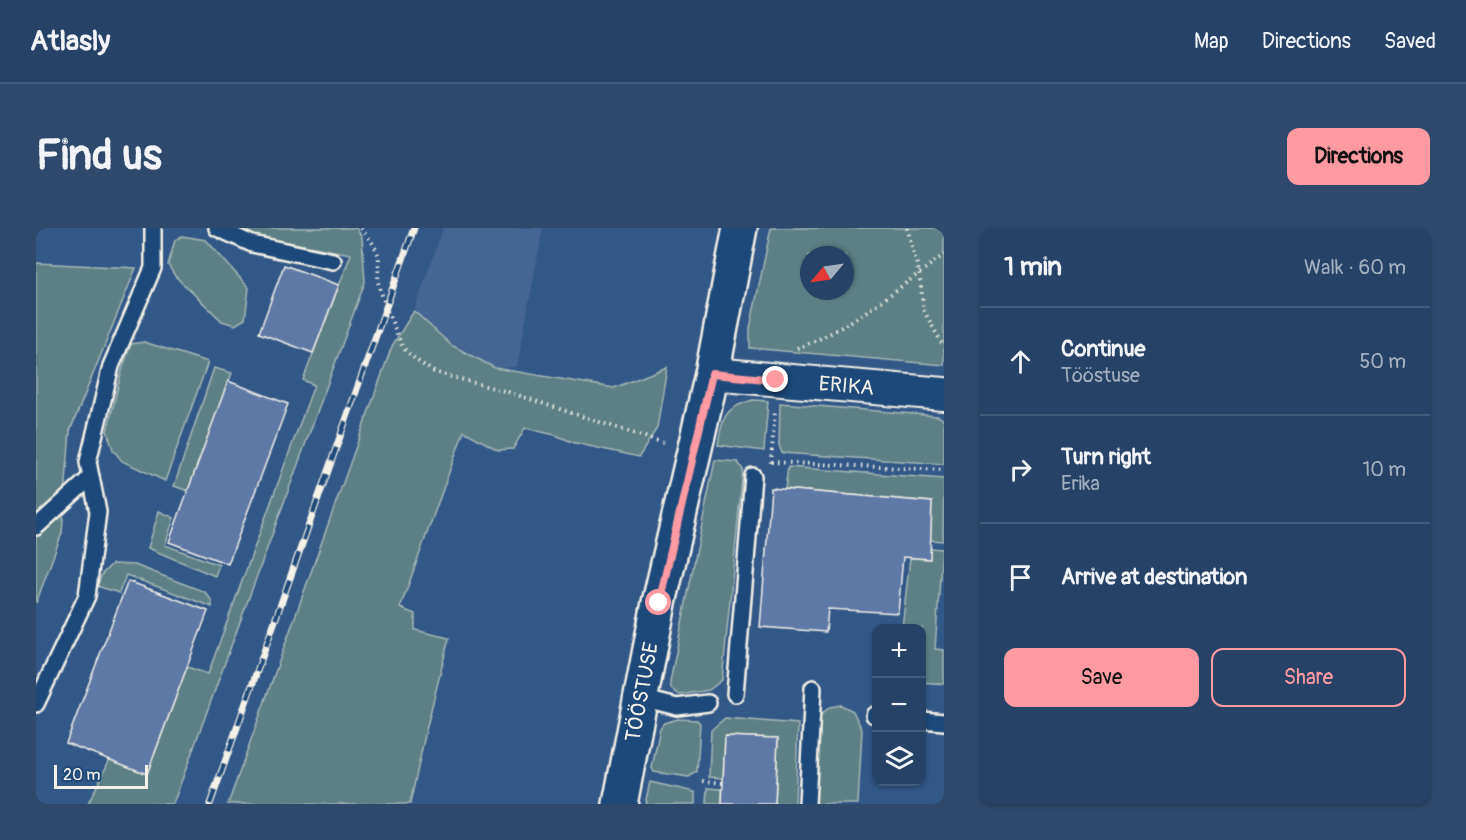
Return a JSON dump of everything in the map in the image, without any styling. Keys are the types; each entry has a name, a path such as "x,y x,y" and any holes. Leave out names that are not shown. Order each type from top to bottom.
{"street":[{"name":"TÖÖSTUSE","path":"620,804 659,603 712,374 740,228"},
{"name":"ERIKA","path":"712,374 782,366 944,394"}],"lane":[{"path":"36,704 87,596 98,512 88,462 111,366 153,268 153,228"},
{"path":"217,228 252,244 333,261"},
{"path":"735,694 753,476"},
{"path":"36,527 91,477"},
{"path":"807,804 813,688"},
{"path":"641,698 676,707 708,703"},
{"path":"926,720 944,722"}],"path":[{"path":"361,228 379,256 378,282 403,348 434,372 508,392 661,443 695,450"},
{"path":"907,228 919,272 924,311 944,347"},
{"path":"753,476 772,462 782,366 944,255"},
{"path":"763,462 944,470"},
{"path":"703,781 723,783"}],"shaded area":[{"path":"443,228 543,228 517,367 495,368 451,345 414,311"}],"green space":[{"path":"233,228 356,228 362,237 365,282 173,804 88,804 110,759 147,774 187,667 208,674 314,385 303,380 351,254 240,233"},
{"path":"771,228 944,228 944,365 750,348 750,328"},
{"path":"182,236 206,240 249,288 245,319 235,325 222,321 175,276 168,265 175,240"},
{"path":"36,263 136,268 70,431 62,533 36,603"},
{"path":"414,311 451,345 495,368 614,388 667,367 657,428 639,457 575,443 555,435 525,428 513,449 498,450 464,431 400,608 415,614 415,630 449,638 410,804 228,804 392,346"},
{"path":"144,342 208,362 165,481 122,461 113,450 107,431 131,344"},
{"path":"214,368 232,373 188,491 174,486"},
{"path":"753,400 768,401 764,451 718,445 726,415 736,406"},
{"path":"780,403 938,416 944,420 944,464 782,453 779,445"},
{"path":"715,460 738,462 743,470 722,680 709,690 680,695 671,689 670,682"},
{"path":"788,467 944,479 943,541 930,540 932,502 785,489"},
{"path":"159,511 174,518 165,545 219,565 215,576 148,548"},
{"path":"930,548 942,549 935,649 944,650 944,684 926,682 926,624 902,624 910,558 929,559"},
{"path":"112,564 135,565 205,592 212,601 212,607 126,575 119,593 97,586 102,574"},
{"path":"841,705 853,711 862,730 858,804 812,804 818,717 830,707"},
{"path":"725,718 798,724 795,804 775,804 778,738 725,736 723,778 709,777 711,730"},
{"path":"678,719 697,720 700,723 697,772 689,777 654,772 652,768 660,728 664,723"},
{"path":"650,782 695,792 695,804 645,804"},
{"path":"708,788 722,789 722,804 707,804"}],"building":[{"path":"284,265 339,285 313,353 259,333"},
{"path":"228,381 288,404 228,564 169,542"},
{"path":"771,488 932,502 930,559 903,557 898,613 828,609 826,632 760,627"},
{"path":"128,581 208,611 147,774 66,743"},
{"path":"725,736 778,738 775,804 722,804"}],"railway":[{"path":"210,804 414,228"}],"route":[{"path":"659,603 712,374 776,380"}]}
